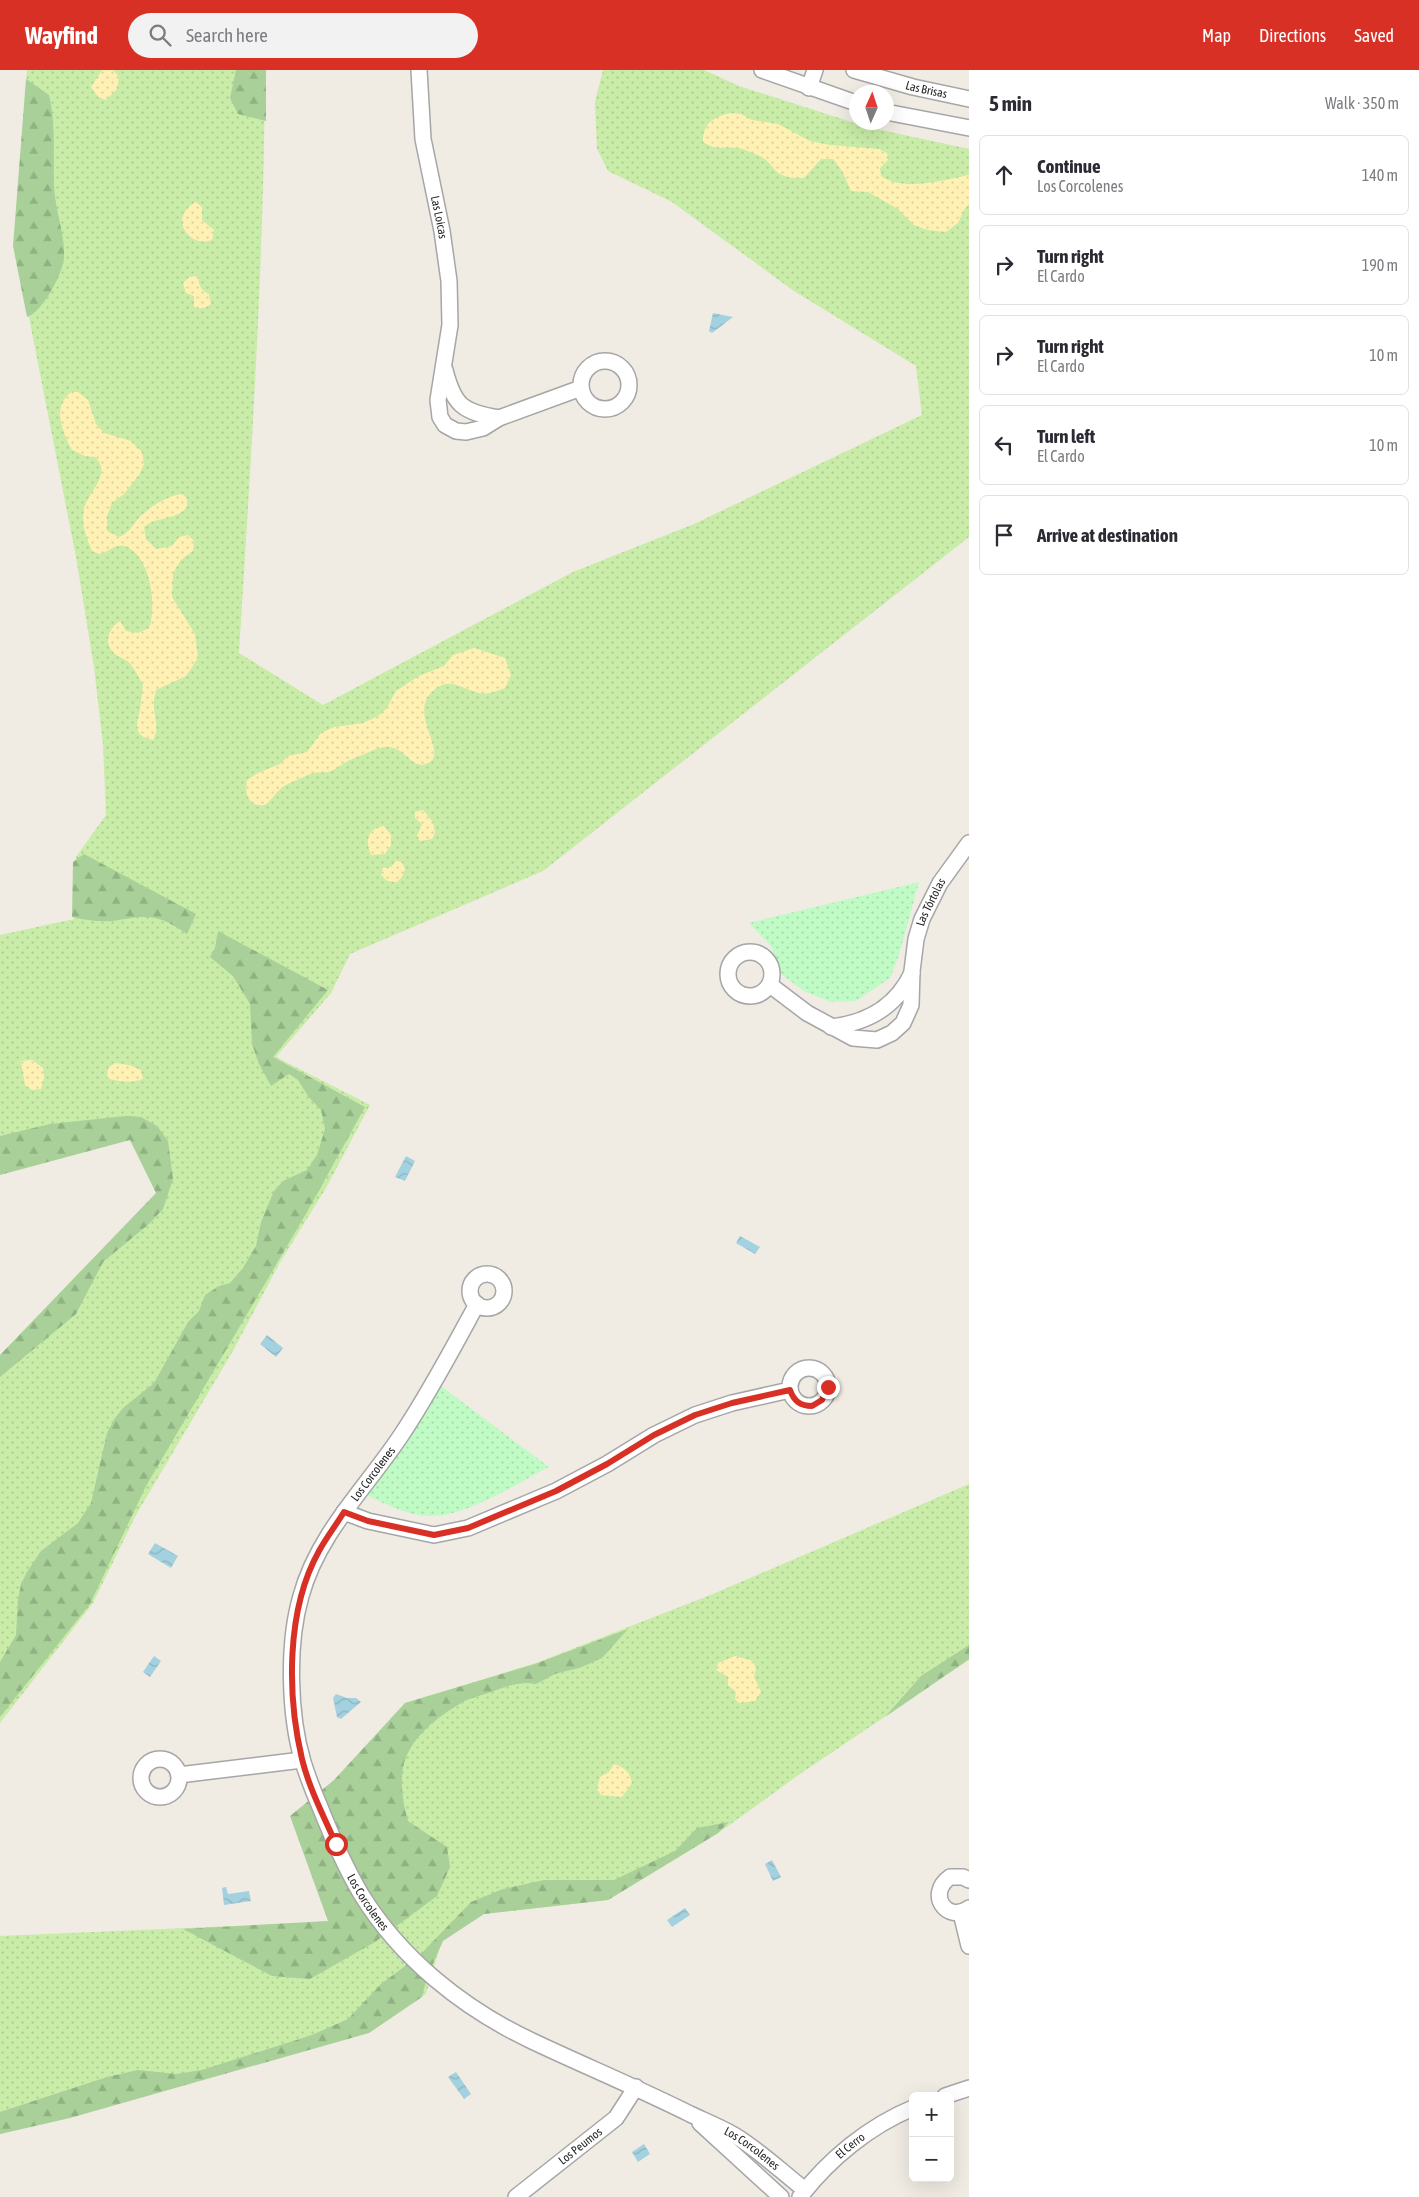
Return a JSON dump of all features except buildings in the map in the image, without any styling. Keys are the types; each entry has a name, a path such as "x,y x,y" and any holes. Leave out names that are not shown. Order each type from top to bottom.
{"street":[{"name":"Las Loicas","path":"419,70 423,139 442,231 449,281 450,325 438,400 440,417 445,424 456,431 466,432 483,428 499,418 562,397 581,388"},
{"path":"762,70 849,101"},
{"path":"809,88 815,70"},
{"name":"Las Brisas","path":"854,70 913,87 969,98"},
{"path":"894,114 969,128"},
{"name":"Las Loicas","path":"444,365 450,391 464,409 478,415 499,418"},
{"name":"Las Tórtolas","path":"770,985 807,1013 854,1038 869,1041 892,1033 908,1015 912,997 912,971 916,939 931,898 969,843"},
{"name":"Las Tórtolas","path":"831,1027 860,1021 884,1008 903,989 912,971"},
{"name":"Los Corcolenes","path":"478,1304 402,1436 344,1512 318,1552 301,1596 294,1640 291,1695 302,1760 330,1831 360,1891 373,1912 404,1949 441,1983 486,2016 531,2041 636,2087 734,2136 802,2193"},
{"path":"344,1512 368,1521 434,1535 468,1528 556,1491 607,1464 654,1435 695,1415 732,1403 790,1390"},
{"path":"178,1776 302,1760"},
{"path":"969,1880 963,1877 950,1878 940,1887 939,1900 948,1910 965,1910 969,1946"},
{"name":"Los Peumos","path":"516,2197 616,2118 636,2087"},
{"path":"954,2093 969,2088"},
{"name":"El Cerro","path":"802,2193 842,2153 873,2128 909,2110"},
{"name":"Los Corcolenes","path":"692,2115 716,2140 781,2197"}],"green space":[{"path":"27,70 265,70 259,289 239,653 323,705 573,572 694,524 922,415 916,366 794,291 672,202 608,171 597,149 595,102 603,70 704,70 739,86 849,121 849,130 881,130 969,149 969,537 543,871 350,954 331,993 276,1057 370,1105 326,1188 279,1264 234,1349 136,1515 93,1603 0,1723 0,1357 158,1192 131,1138 0,1173 0,935 74,919 76,857 106,815 103,745 94,667 76,557 15,246"},
{"path":"236,70 266,70 266,121 238,114 230,98"},
{"path":"26,79 49,95 53,128 54,186 64,249 63,264 56,282 39,308 27,317 13,246"},
{"path":"84,854 196,914 187,934 168,922 149,917 102,921 72,917 73,862"},
{"path":"919,882 899,955 890,978 856,1001 831,1002 804,991 781,974 771,946 749,923"},
{"path":"218,931 328,990 273,1057 365,1107 307,1212 146,1486 90,1604 0,1717 0,1662 16,1635 18,1600 21,1584 27,1572 41,1551 78,1523 91,1503 107,1433 115,1418 123,1408 154,1383 188,1322 199,1311 205,1295 219,1286 230,1283 243,1268 256,1246 261,1222 274,1191 283,1181 307,1170 317,1155 325,1129 321,1110 308,1096 298,1080 289,1074 271,1086 259,1064 252,1044 250,1004 233,976 210,957 215,948"},
{"path":"126,1116 141,1117 157,1126 168,1141 173,1179 163,1209 149,1224 103,1262 76,1314 0,1377 0,1355 156,1193 130,1140 0,1175 0,1136 50,1124"},
{"path":"441,1386 549,1467 492,1498 446,1515 432,1516 405,1512 363,1493"},
{"path":"969,1484 969,1660 797,1776 717,1834 608,1900 484,1914 442,1940 426,1994 370,2032 66,2118 0,2134 0,1936 329,1922 333,1784 405,1703 536,1663 713,1594"},
{"path":"628,1629 602,1658 582,1667 555,1674 536,1684 511,1685 466,1701 434,1721 418,1738 406,1757 403,1768 402,1788 406,1815 408,1821 447,1847 450,1867 437,1896 375,1942 310,1979 272,1976 183,1929 328,1921 290,1816 334,1780 405,1703 535,1664"},
{"path":"969,1645 969,1659 885,1717 921,1676"},
{"path":"729,1822 718,1833 608,1900 484,1914 443,1941 431,1968 419,1956 471,1902 503,1889 544,1880 614,1880 675,1851 697,1828"},
{"path":"416,1958 426,1981 422,1997 369,2033 70,2118 0,2134 0,2112 107,2077 138,2070 176,2074 202,2070 312,2035 348,2019 381,1984"}],"sand":[{"path":"102,70 113,70 119,77 117,89 106,100 98,97 91,87"},
{"path":"731,113 741,114 752,120 778,124 810,141 830,145 879,149 887,153 888,160 880,168 881,176 890,181 912,184 936,182 969,175 969,204 958,223 946,232 927,230 914,225 898,209 868,192 851,191 842,171 833,159 821,159 804,178 792,178 779,173 763,158 746,150 716,147 703,142 703,135 710,122"},
{"path":"196,202 202,207 202,220 214,230 212,240 203,242 195,240 184,230 182,223 183,215"},
{"path":"198,276 200,287 209,294 211,304 201,308 194,307 194,296 186,293 183,283 189,277"},
{"path":"71,392 78,392 88,400 96,424 104,433 131,441 142,452 144,464 139,475 124,494 112,503 107,516 107,531 119,537 126,533 146,511 160,502 182,494 187,498 187,507 182,511 172,517 154,521 144,527 146,539 156,549 172,546 179,537 188,535 194,541 193,551 181,560 173,573 172,597 195,634 198,658 186,676 156,690 154,705 156,732 153,740 142,736 137,725 143,685 129,663 111,650 108,641 112,628 120,621 126,631 138,633 149,628 152,607 150,583 141,560 134,551 125,546 115,547 100,554 92,551 85,530 83,515 86,502 98,483 101,470 100,463 95,457 85,456 72,450 65,436 60,413 61,405"},
{"path":"474,648 505,658 511,675 505,688 492,692 479,693 460,686 445,684 429,696 424,706 425,718 434,751 433,759 426,764 420,765 415,763 400,751 385,747 351,760 331,771 313,773 292,782 283,787 264,805 254,804 248,798 246,790 247,780 280,764 288,756 307,752 321,733 334,727 363,723 378,716 386,709 396,691 419,676 444,666 453,655"},
{"path":"423,810 433,822 435,833 432,839 420,841 417,836 422,824 415,818 415,812"},
{"path":"384,826 391,835 391,845 385,854 371,855 368,845 369,836 374,829"},
{"path":"396,861 402,862 405,869 402,877 397,882 388,881 381,874 383,868 391,867"},
{"path":"32,1060 43,1068 44,1078 41,1089 32,1090 25,1085 21,1061"},
{"path":"115,1063 129,1065 141,1070 143,1079 125,1081 107,1078 108,1068"},
{"path":"735,1656 753,1661 756,1669 754,1677 761,1692 755,1701 739,1703 735,1699 736,1692 728,1685 728,1677 716,1670 718,1663"},
{"path":"614,1764 626,1771 632,1783 622,1797 601,1795 597,1789 600,1777 609,1772"}],"water":[{"path":"713,313 733,317 712,333 709,331"},
{"path":"406,1156 415,1161 405,1181 395,1177"},
{"path":"740,1236 760,1247 755,1254 736,1243"},
{"path":"267,1335 283,1348 276,1357 260,1344"},
{"path":"155,1543 178,1556 171,1568 148,1554"},
{"path":"154,1656 161,1661 150,1677 143,1672"},
{"path":"336,1694 347,1698 356,1698 361,1702 341,1719 337,1717 333,1698"},
{"path":"772,1860 781,1877 773,1881 765,1864"},
{"path":"226,1887 228,1894 249,1891 251,1901 224,1905 222,1888"},
{"path":"685,1908 690,1915 672,1927 667,1920"},
{"path":"456,2072 471,2094 464,2099 448,2077"},
{"path":"644,2144 650,2154 638,2162 632,2152"}],"route":[{"path":"336,1844 302,1760 291,1695 294,1640 301,1596 318,1552 344,1512 368,1521 434,1535 468,1528 556,1491 607,1464 654,1435 695,1415 732,1403 790,1390 793,1398 798,1402 806,1406 812,1406 822,1400 827,1394 828,1387"}]}
